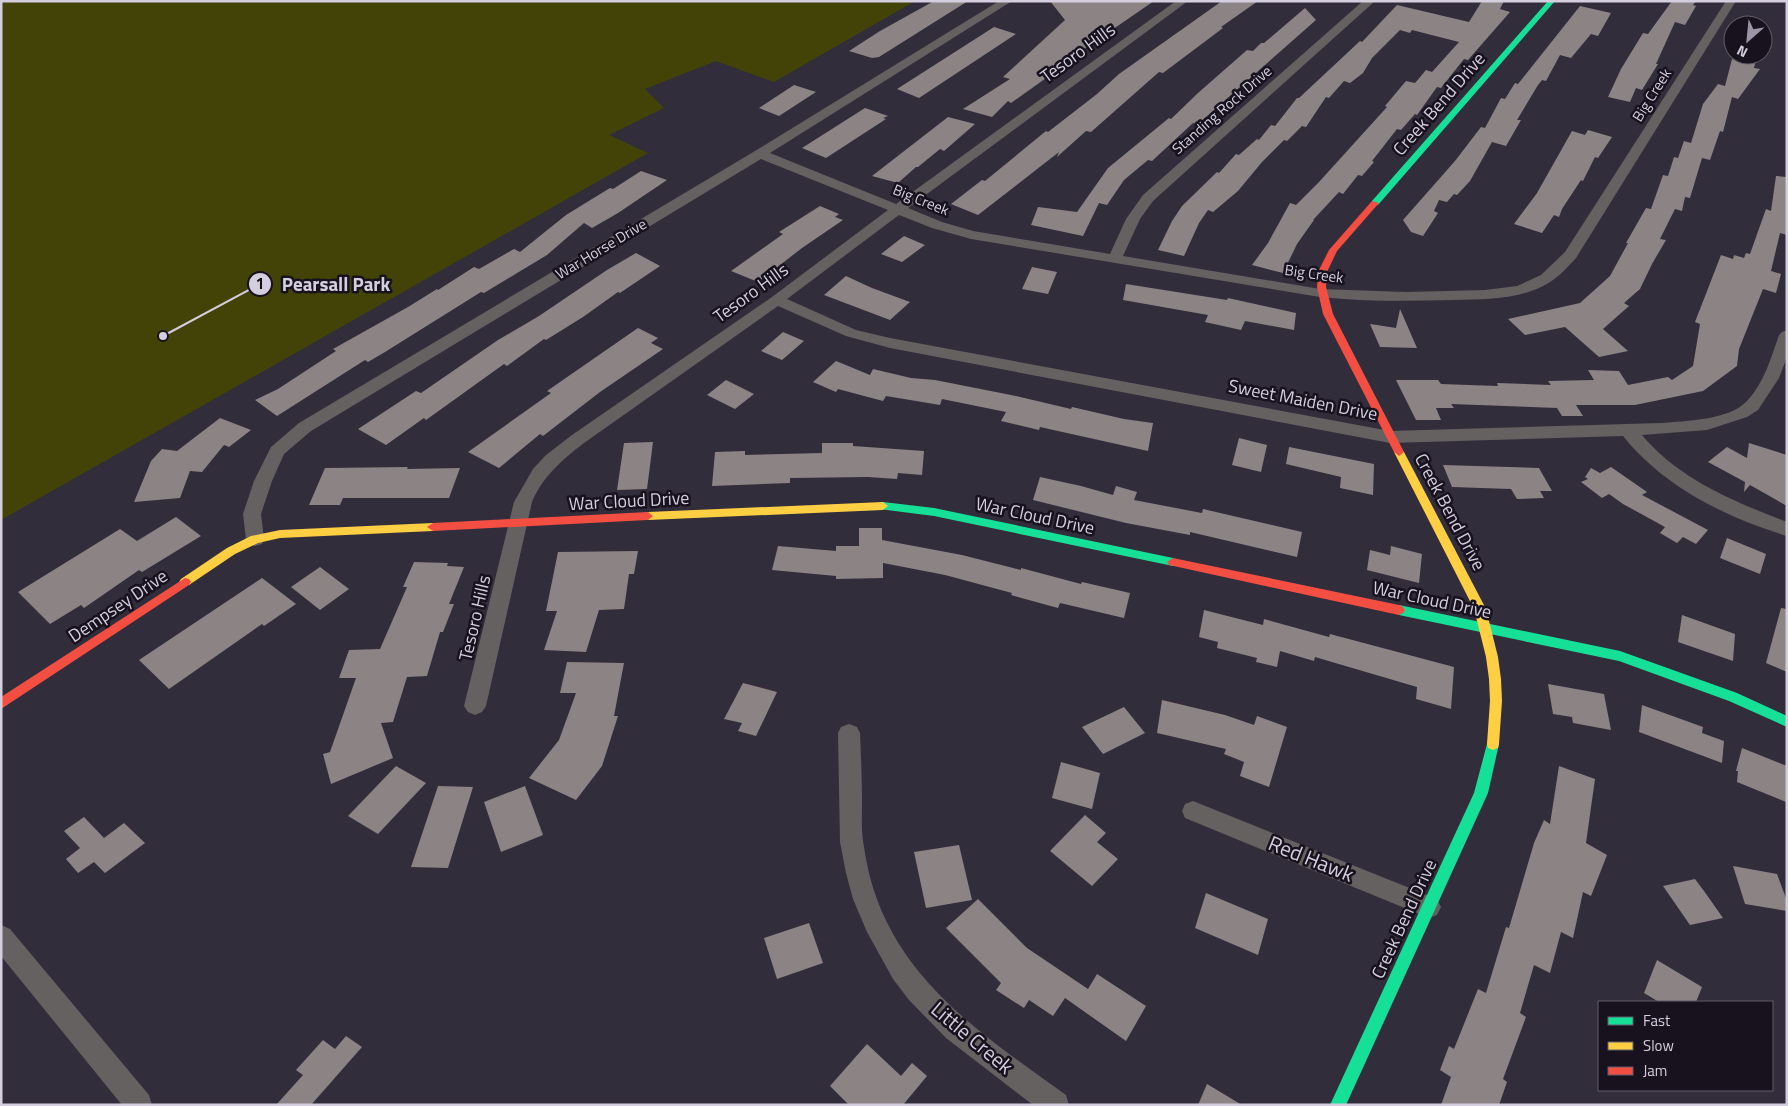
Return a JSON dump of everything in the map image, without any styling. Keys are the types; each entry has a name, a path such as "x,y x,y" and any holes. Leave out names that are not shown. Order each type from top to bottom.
{"street":[{"name":"War Horse Drive","path":"255,540 252,514 263,481 277,451 305,427 760,154 1007,1"},
{"name":"Tesoro Hills","path":"475,706 523,502 531,482 548,462 777,300 898,209 1184,1"},
{"name":"Standing Rock Drive","path":"1115,258 1136,211 1148,198 1370,1"},
{"name":"Creek Bend Drive","path":"1338,1105 1481,793 1489,766 1496,730 1496,701 1493,656 1480,609 1463,572 1390,436 1328,314 1320,293 1322,273 1330,255 1552,1"},
{"name":"Big Creek","path":"760,154 937,225 971,235 1320,293 1379,297 1488,294 1530,287 1550,276 1571,255 1731,1"},
{"name":"Sweet Maiden Drive","path":"777,300 818,320 851,333 890,343 1390,436 1507,435 1684,428 1724,420 1752,406 1779,380 1787,335"},
{"path":"1628,430 1653,458 1687,484 1729,506 1787,529"},
{"name":"War Cloud Drive","path":"255,540 280,534 887,506 934,512 1486,630 1620,656 1734,697 1787,722"},
{"name":"Dempsey Drive","path":"1,704 231,551 255,540"},
{"name":"Little Creek","path":"850,733 852,845 860,882 876,928 905,975 955,1029 1056,1105"},
{"name":"Red Hawk","path":"1193,811 1429,907"},
{"path":"1,937 139,1105"}],"shaded area":[{"path":"1,1 915,1 774,82 716,61 645,89 664,108 609,135 648,153 1,520"}],"building":[{"path":"934,1 968,1 879,57 872,58 849,51 880,31"},
{"path":"1050,1 1154,1 1058,67 1060,68 1011,103 1008,101 992,117 963,109 1010,79 1003,77 1065,20"},
{"path":"1222,1 1258,1 1221,27 1223,28 1163,73 1159,72 1091,132 1086,131 1057,157 1059,152 978,215 951,204 982,180 985,181 1046,131 1048,132 1097,94 1119,74"},
{"path":"1482,1 1504,1 1500,9 1510,12 1468,60 1464,59 1441,88 1437,87 1417,115 1415,114 1401,130 1397,129 1362,176 1358,175 1343,194 1339,192 1313,220 1297,244 1283,273 1252,265 1268,243 1290,203 1296,205 1319,182 1387,107 1385,106 1406,81 1415,83 1426,70 1432,72 1459,42 1412,30 1410,33 1400,30 1372,58 1363,73 1350,83 1344,81 1329,98 1326,97 1306,127 1302,126 1287,141 1284,140 1262,162 1238,191 1213,212 1208,210 1199,223 1184,256 1158,250 1172,221 1182,206 1217,172 1219,173 1236,154 1239,155 1257,139 1259,140 1271,125 1275,126 1297,98 1360,41 1362,42 1397,5 1469,22"},
{"path":"1672,1 1696,1 1693,5 1696,6 1685,25 1675,22 1656,64 1658,64 1642,90 1636,88 1630,102 1608,97 1621,69 1643,33 1648,34"},
{"path":"1580,6 1611,13 1598,36 1591,34 1571,58 1560,55 1546,81 1542,80 1538,85 1517,120 1521,120 1506,146 1492,142 1470,181 1457,195 1454,194 1447,202 1439,200 1434,211 1438,213 1423,236 1411,232 1403,220 1455,161 1481,127 1485,128 1501,98 1505,99 1515,83 1518,84"},
{"path":"1305,8 1316,20 1197,125 1193,123 1152,161 1148,160 1124,180 1107,205 1099,203 1083,236 1031,225 1038,207 1077,212 1108,168 1169,118 1171,119 1247,50 1253,51"},
{"path":"994,27 1016,34 919,98 897,89"},
{"path":"1730,65 1755,65 1754,68 1760,69 1738,99 1732,97 1723,132 1720,131 1710,160 1702,158 1690,198 1685,197 1682,211 1675,209 1660,239 1666,240 1640,289 1624,303 1629,306 1603,329 1628,351 1599,357 1565,327 1525,335 1508,319 1580,303 1610,276 1646,208 1651,209 1663,175 1668,176 1674,157 1678,158 1684,141 1691,143 1703,104 1718,84 1725,86"},
{"path":"794,85 816,92 779,116 759,108"},
{"path":"865,108 888,116 826,158 802,148"},
{"path":"948,117 975,124 944,151 940,149 898,183 872,176"},
{"path":"1588,130 1612,137 1598,158 1595,157 1583,181 1581,180 1562,209 1559,217 1554,215 1542,233 1514,224 1537,193 1572,131 1585,135"},
{"path":"641,171 667,180 592,228 584,223 547,255 484,293 481,292 368,362 365,360 277,416 255,400 278,389 336,351 333,349 438,290 474,267 479,269 514,249 520,252 566,215"},
{"path":"1776,176 1787,177 1787,235 1780,233 1771,271 1781,274 1776,293 1763,289 1739,349 1737,366 1703,391 1635,405 1576,405 1583,416 1562,416 1557,408 1451,404 1454,408 1436,408 1441,420 1416,420 1396,380 1438,380 1441,384 1498,386 1497,383 1551,385 1548,381 1594,380 1588,370 1619,371 1628,385 1668,377 1672,380 1693,366 1700,324 1695,322 1721,255 1733,259 1734,255 1744,258 1746,253 1750,254 1766,209 1771,211"},
{"path":"820,206 839,214 835,217 843,220 802,248 758,282 731,271 783,234 779,232"},
{"path":"904,236 925,245 902,262 881,254"},
{"path":"636,253 660,266 620,293 618,292 583,317 546,340 544,339 507,366 504,364 426,420 424,418 386,445 358,429 416,391 421,393 498,340 539,316 607,270"},
{"path":"1032,267 1057,272 1048,294 1022,289"},
{"path":"846,276 910,302 890,320 824,295"},
{"path":"1126,284 1227,300 1228,298 1296,313 1294,330 1245,321 1241,330 1205,322 1208,315 1123,300"},
{"path":"1400,309 1417,348 1380,347 1370,324 1396,328"},
{"path":"638,328 658,338 651,343 663,349 600,392 543,436 540,434 499,468 468,452 551,393 547,391"},
{"path":"783,332 804,341 782,360 761,351"},
{"path":"836,361 870,375 873,369 911,378 935,380 1016,396 1071,409 1072,407 1124,419 1153,423 1148,451 1040,427 1039,430 1001,421 1006,412 942,399 940,405 886,396 883,401 838,389 836,392 813,382"},
{"path":"726,380 754,394 735,409 707,395"},
{"path":"220,418 251,430 229,447 224,445 202,472 190,471 180,498 134,502 151,461 162,449 177,451"},
{"path":"1239,438 1267,445 1261,472 1232,465"},
{"path":"653,442 647,489 617,490 624,443"},
{"path":"822,443 853,443 853,446 924,451 922,475 898,473 897,479 868,477 790,478 790,483 712,486 715,452 745,451 745,455 822,453"},
{"path":"1749,443 1787,455 1787,506 1750,485 1744,492 1745,482 1708,462 1727,447 1747,458"},
{"path":"1289,447 1374,464 1373,495 1340,488 1341,477 1286,464"},
{"path":"1443,465 1539,468 1552,491 1540,491 1544,498 1517,499 1511,489 1452,487"},
{"path":"408,467 407,469 460,468 449,498 343,498 340,505 309,505 325,468"},
{"path":"1611,467 1647,492 1642,495 1708,530 1696,544 1683,537 1677,543 1660,533 1665,527 1623,504 1609,494 1602,498 1581,482 1588,479 1585,477 1591,468 1600,473"},
{"path":"1040,477 1113,495 1116,486 1137,492 1134,500 1202,513 1203,509 1302,532 1297,557 1190,532 1190,535 1126,523 1033,500"},
{"path":"176,517 201,536 142,572 139,570 84,608 81,605 50,624 18,592 120,529 137,541"},
{"path":"859,528 882,528 882,540 962,555 1081,584 1082,582 1130,593 1124,618 1060,603 1058,608 1011,595 1012,593 945,575 883,563 883,578 836,579 836,576 772,570 778,546 836,551 836,546 859,546"},
{"path":"1727,538 1766,554 1760,574 1720,558"},
{"path":"1391,546 1422,554 1419,583 1367,570 1370,550 1390,555"},
{"path":"638,551 634,574 629,574 624,609 599,610 586,652 544,650 557,611 546,611 558,552"},
{"path":"414,562 448,563 447,566 464,567 449,604 454,604 443,632 440,632 427,676 407,677 393,722 381,723 393,758 331,784 323,754 330,752 356,678 339,678 349,650 380,649 407,587 403,587"},
{"path":"320,567 349,589 320,610 291,587"},
{"path":"262,578 296,604 264,626 262,624 169,689 139,660"},
{"path":"1781,608 1787,609 1787,672 1766,663"},
{"path":"1204,610 1263,625 1264,619 1329,637 1330,634 1454,667 1451,709 1416,699 1417,687 1315,657 1314,661 1280,651 1277,667 1256,662 1257,658 1217,648 1218,642 1199,637"},
{"path":"1682,615 1735,634 1733,661 1678,642"},
{"path":"567,662 624,663 614,716 618,716 602,766 576,800 529,778 559,740 576,693 560,693"},
{"path":"743,683 777,692 756,736 738,731 742,723 724,719"},
{"path":"1548,684 1604,694 1611,730 1573,723 1572,717 1553,714"},
{"path":"1162,700 1225,715 1254,725 1257,716 1287,727 1269,787 1240,776 1244,762 1224,754 1226,749 1157,733"},
{"path":"1642,705 1703,727 1702,733 1724,741 1722,763 1639,732"},
{"path":"1124,707 1145,733 1103,754 1082,727"},
{"path":"1742,748 1787,766 1786,802 1737,782 1738,771 1736,771"},
{"path":"1061,762 1100,773 1092,809 1052,798"},
{"path":"396,766 426,783 378,834 348,816"},
{"path":"1559,766 1595,779 1586,843 1607,855 1591,896 1583,892 1573,938 1561,932 1550,973 1534,965 1520,1013 1526,1017 1503,1079 1507,1082 1499,1105 1441,1105 1451,1077 1440,1070 1449,1046 1454,1049 1478,989 1486,993 1506,927 1509,928 1534,843 1544,820 1550,824"},
{"path":"438,786 473,787 448,868 411,867"},
{"path":"525,786 543,835 501,852 484,802"},
{"path":"1085,815 1106,833 1097,842 1118,859 1092,886 1050,851"},
{"path":"84,817 104,838 124,823 145,843 105,873 94,862 78,873 66,859 80,848 64,831"},
{"path":"959,845 972,900 926,908 914,852"},
{"path":"1733,866 1777,874 1787,901 1787,911 1745,904"},
{"path":"1695,879 1723,918 1690,925 1663,886"},
{"path":"1206,893 1268,919 1258,955 1195,928"},
{"path":"978,899 1027,948 1088,989 1097,974 1146,1006 1126,1041 1065,998 1053,1016 1029,1000 1024,1008 996,990 1001,983 946,928"},
{"path":"809,923 823,963 777,979 764,938"},
{"path":"1657,960 1702,987 1696,1001 1657,1001 1644,993"},
{"path":"346,1036 362,1047 311,1105 276,1105 303,1075 296,1070 323,1040 335,1049"},
{"path":"867,1044 901,1076 912,1063 927,1076 903,1105 849,1105 830,1086"},
{"path":"1207,1084 1242,1105 1198,1105"}],"traffic: fast":[{"path":"1375,203 1552,1"},
{"path":"883,506 934,512 1173,562"},
{"path":"1399,610 1620,656 1733,697 1787,722"},
{"path":"1338,1105 1481,793 1493,744"}],"traffic: slow":[{"path":"1399,452 1480,609 1492,657 1495,679 1496,701 1493,744"},
{"path":"648,516 883,506"},
{"path":"185,582 231,551 255,539 280,534 433,527"}],"traffic: jam":[{"path":"1375,203 1333,250 1323,272 1321,287 1328,314 1399,452"},
{"path":"433,527 648,516"},
{"path":"1173,562 1399,610"},
{"path":"1,704 185,582"}],"place":[{"name":"Pearsall Park","path":"163,336"}]}
